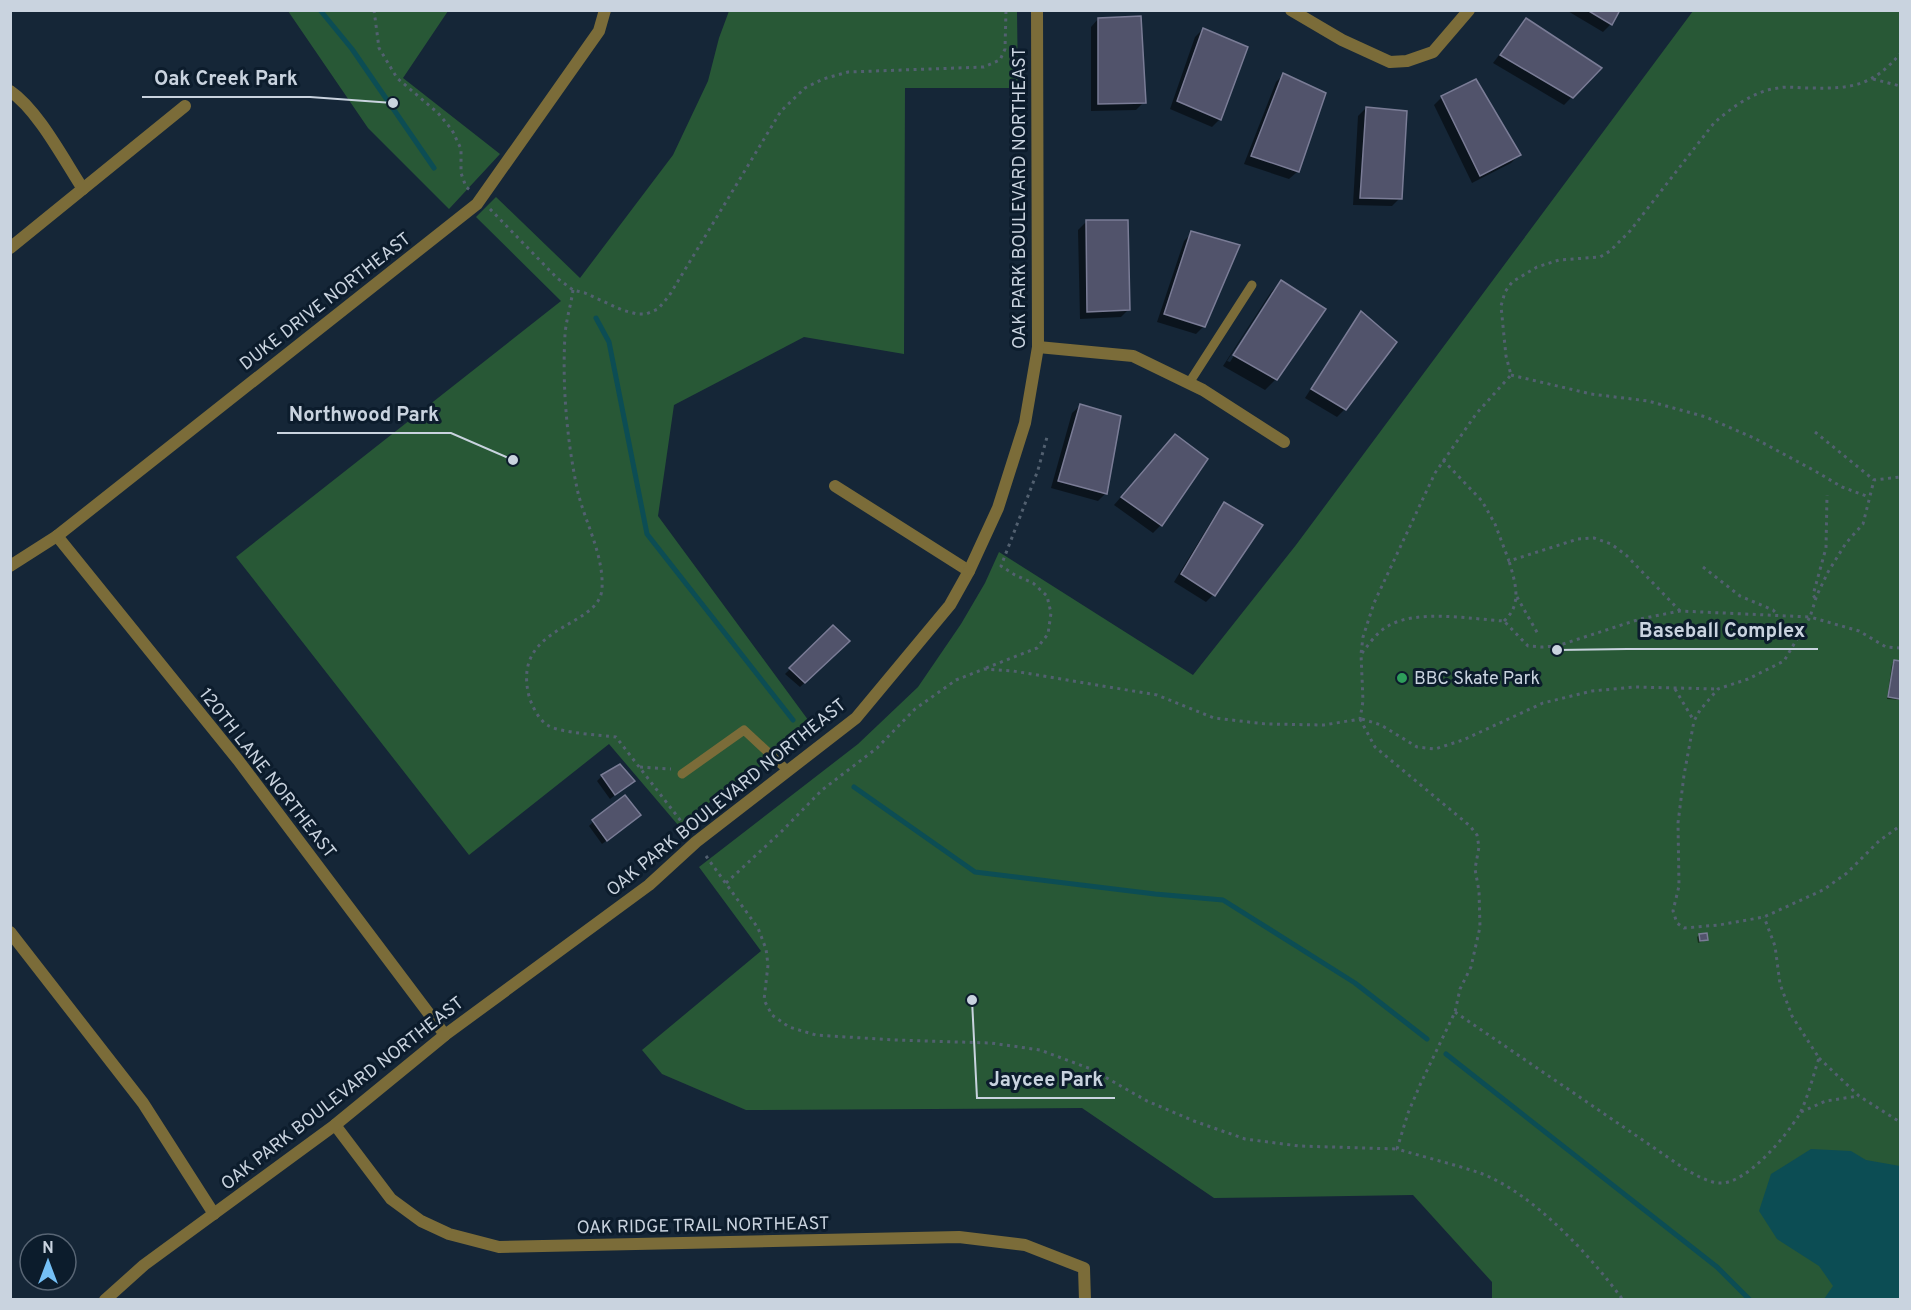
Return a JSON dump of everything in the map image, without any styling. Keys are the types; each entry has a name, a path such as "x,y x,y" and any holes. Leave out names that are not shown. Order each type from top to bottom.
{"street":[{"name":"DUKE DRIVE NORTHEAST","path":"10,566 57,536 471,209 599,31 605,10"},
{"name":"OAK PARK BOULEVARD NORTHEAST","path":"105,1299 144,1265 335,1125 445,1035 649,885 696,842 856,718 950,605 969,571 998,508 1024,423 1038,347 1037,10"},
{"path":"1291,10 1342,40 1390,62 1407,61 1433,52 1468,10"},
{"path":"10,91 17,95 40,123 82,189"},
{"path":"10,248 185,106"},
{"path":"1038,347 1133,356 1203,390 1284,442"},
{"path":"835,486 969,571"},
{"name":"120TH LANE NORTHEAST","path":"57,536 238,760 445,1035"},
{"path":"10,932 143,1102 214,1214"},
{"name":"OAK RIDGE TRAIL NORTHEAST","path":"335,1125 391,1199 421,1221 449,1234 500,1247 959,1237 1025,1245 1084,1268 1085,1299"}],"lane":[{"path":"1189,383 1252,285"},
{"path":"682,774 744,730 787,770"}],"path":[{"path":"374,10 379,48 397,78 438,113 452,130 461,149 461,173 466,187 573,290 637,314 646,314 658,309 669,296 781,111 805,88 822,79 848,72 984,67 1000,60 1005,49 1006,10"},
{"path":"1511,375 1506,356 1501,306 1505,292 1512,282 1538,267 1559,260 1600,257 1611,251 1630,231 1714,123 1743,102 1769,89 1780,87 1847,87 1873,79 1900,54"},
{"path":"1873,79 1900,86"},
{"path":"573,290 565,333 568,426 580,501 601,565 602,592 594,606 543,641 533,654 526,680 534,709 548,726 583,734 616,736 684,825"},
{"path":"1397,1149 1408,1113 1455,1012 1460,989 1471,967 1480,927 1479,891 1475,869 1479,847 1478,835 1461,817 1375,747 1360,719 1364,701 1361,654 1363,638 1374,603 1443,460 1476,414 1511,375"},
{"path":"1511,375 1592,394 1648,400 1706,417 1754,438 1842,488 1870,497"},
{"path":"1815,432 1874,480 1900,477"},
{"path":"726,883 822,790 877,748 915,709 956,680 1037,648 1048,633 1051,613 1047,596 1033,583 1001,566 1038,470 1047,437"},
{"path":"1443,460 1482,501 1495,524 1509,561 1517,597 1538,634"},
{"path":"984,669 1013,671 1157,695 1214,718 1266,724 1324,725 1360,719 1381,725 1417,747 1435,749 1463,740 1544,703 1592,691 1718,689 1748,679 1784,661 1810,617 1815,600 1834,562 1846,543 1863,524 1874,480"},
{"path":"1815,600 1813,595 1826,548 1827,495"},
{"path":"1509,561 1578,539 1594,538 1611,544 1626,555 1680,611"},
{"path":"1703,567 1740,596 1773,610 1780,616"},
{"path":"1504,621 1508,618 1517,597"},
{"path":"1361,654 1386,627 1405,619 1455,618 1504,621 1528,646 1542,647 1557,646 1640,619 1680,611 1810,617 1859,631 1886,647 1900,648"},
{"path":"1675,688 1694,721"},
{"path":"1718,689 1694,721 1684,775 1678,823 1679,886 1674,911 1677,923 1684,928 1719,925 1764,916 1823,890 1847,873 1879,841 1900,826"},
{"path":"640,767 674,769 682,774"},
{"path":"706,856 758,928 766,949 768,965 764,1000 772,1015 789,1027 816,1035 991,1043 1040,1050 1091,1069 1157,1105 1245,1139 1299,1146 1397,1149 1481,1174 1516,1194 1547,1216 1576,1244 1623,1299"},
{"path":"1764,916 1775,946 1780,984 1792,1017 1819,1058 1859,1096 1900,1122"},
{"path":"1455,1012 1702,1179 1719,1183 1730,1182 1746,1174 1771,1149 1800,1113 1819,1058"},
{"path":"1800,1113 1826,1101 1859,1096"}],"shaded area":[{"path":"288,11 448,11 403,78 500,154 449,209 368,128"},
{"path":"729,11 1017,11 1018,88 905,88 904,354 804,337 674,405 658,516 814,728 678,825 609,744 469,855 236,557 561,301 476,217 496,197 580,278 673,155 708,81 719,38"},
{"path":"1693,11 1900,11 1900,1299 1492,1299 1492,1282 1413,1195 1214,1198 1082,1108 746,1110 662,1074 642,1050 761,951 699,867 858,744 918,687 961,624 985,583 999,552 1193,675 1296,545"},
{"path":"1811,1149 1851,1151 1866,1160 1900,1166 1900,1299 1824,1299 1833,1286 1819,1266 1777,1239 1759,1211 1771,1174"}],"building":[{"path":"1587,10 1620,10 1612,25"},
{"path":"1141,16 1146,103 1098,104 1098,18"},
{"path":"1526,18 1602,68 1573,98 1500,55"},
{"path":"1203,28 1248,47 1221,120 1177,101"},
{"path":"1283,73 1326,93 1299,172 1251,156"},
{"path":"1476,79 1521,155 1480,176 1441,96"},
{"path":"1366,107 1407,111 1402,199 1360,198"},
{"path":"1086,220 1128,220 1130,310 1087,312"},
{"path":"1191,231 1240,245 1205,327 1164,314"},
{"path":"1281,280 1326,309 1277,380 1233,355"},
{"path":"1361,311 1397,342 1346,410 1311,389"},
{"path":"1080,404 1121,416 1107,494 1058,481"},
{"path":"1175,434 1208,459 1162,526 1121,497"},
{"path":"1224,502 1263,525 1215,596 1181,574"},
{"path":"833,625 850,641 805,683 789,668"},
{"path":"1894,660 1900,661 1900,699 1888,697"},
{"path":"620,764 635,781 615,795 601,775"},
{"path":"625,795 641,815 607,841 592,820"},
{"path":"1707,933 1708,940 1700,941 1699,934"}],"waterway":[{"path":"320,10 352,49 434,168"},
{"path":"596,318 609,342 647,534 793,720"},
{"path":"854,787 975,872 1223,900 1355,983 1427,1039"},
{"path":"1446,1054 1717,1267 1750,1300"}],"place":[{"name":"Oak Creek Park","path":"393,103"},
{"name":"Northwood Park","path":"513,460"},
{"name":"Baseball Complex","path":"1557,650"},
{"name":"BBC Skate Park","path":"1402,678"},
{"name":"Jaycee Park","path":"972,1000"}]}
